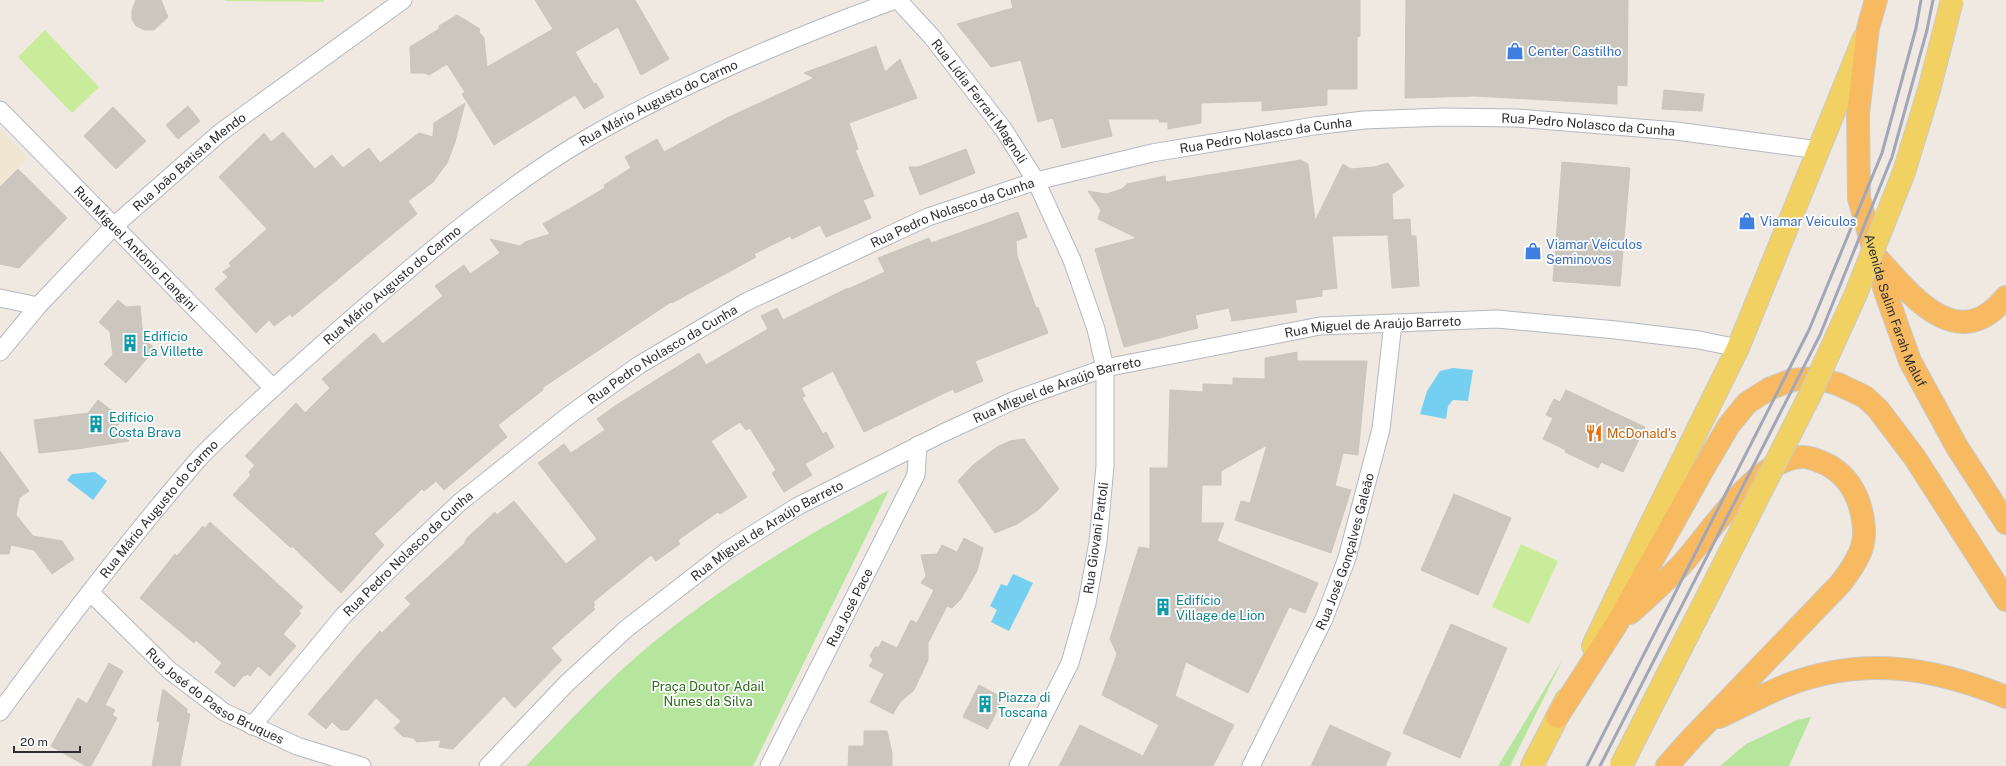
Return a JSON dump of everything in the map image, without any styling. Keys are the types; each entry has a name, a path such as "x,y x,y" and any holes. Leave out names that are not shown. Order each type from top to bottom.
{"highway":[{"name":"Avenida Salim Farah Maluf","path":"1876,0 1868,28 1858,114 1859,198 1884,291 1910,362 1957,447 2006,523"},
{"path":"1875,256 1912,297 1927,309 1944,318 1962,322 1980,320 1995,310 2006,297"},
{"path":"1558,717 1616,625 1729,425 1747,403 1769,390 1792,380 1816,378 1838,384 1865,397 1893,427 1915,458 2006,600"},
{"path":"1616,625 1682,563 1746,489 1772,468 1784,462 1807,458 1828,465 1843,475 1856,496 1862,512 1865,532 1862,551 1855,565 1841,583 1667,766"},
{"path":"1707,723 1788,685 1822,675 1858,668 1894,668 1930,672 1964,681 2006,697"}],"main road":[{"path":"1621,766 1810,394 1855,296 1904,172 1929,90 1952,0"},
{"path":"1532,766 1558,717 1738,348 1868,28"}],"street":[{"name":"Rua João Batista Mendo","path":"0,352 38,306 114,226 221,132 403,0"},
{"name":"Rua Lídia Ferrari Magnoli","path":"897,0 932,37 999,124 1036,181 1072,260 1096,329 1105,368"},
{"name":"Rua Mário Augusto do Carmo","path":"0,712 90,592 196,461 272,388 403,274 468,221 522,181 591,136 708,76 825,26 897,0"},
{"name":"Rua Miguel Antônio Flangini","path":"0,110 272,388"},
{"name":"Rua Pedro Nolasco da Cunha","path":"252,726 344,615 406,553 459,503 568,416 639,365 746,302 928,217 1036,181 1152,153 1314,126 1364,120 1443,117 1516,118 1668,131 1819,150"},
{"path":"0,298 38,306"},
{"name":"Rua Miguel de Araújo Barreto","path":"488,766 567,684 626,629 722,554 798,506 918,445 1015,400 1105,368 1320,326 1497,319 1616,330 1699,340 1738,348"},
{"name":"Rua José Gonçalves Galeão","path":"1252,766 1324,619 1347,558 1381,429 1393,323"},
{"name":"Rua Giovani Pattoli","path":"1018,766 1070,663 1087,603 1098,542 1105,466 1105,368"},
{"name":"Rua José Pace","path":"769,766 916,475 918,445"},
{"name":"Rua José do Passo Bruques","path":"90,592 169,670 224,712 296,746 362,766"}],"shaded area":[{"path":"0,129 28,159 0,187"}],"green space":[{"path":"324,0 324,2 225,1"},
{"path":"45,30 99,87 72,113 18,57"},
{"name":"Praça Doutor Adail Nunes da Silva","path":"889,490 753,766 526,766 607,683 665,633 758,567 823,527"},
{"path":"1521,544 1558,561 1529,624 1492,607"},
{"path":"1563,659 1510,766 1498,766"},
{"path":"1811,717 1789,766 1720,766 1746,744 1797,720"}],"water":[{"path":"1453,368 1473,370 1468,401 1453,400 1448,406 1446,419 1420,414 1427,391 1440,371"},
{"path":"95,472 107,481 93,500 67,480 72,474"},
{"path":"1013,574 1033,583 1009,631 991,622 997,610 990,606 1001,584 1007,586"}],"building":[{"path":"136,0 161,0 168,17 154,30 145,30 136,26 132,19 132,10"},
{"path":"535,0 635,0 669,59 641,75 618,27 575,52 594,84 596,83 604,97 584,109 575,95 494,145 462,94 465,92 447,64 429,75 424,73 411,73 410,47 439,29 439,26 457,15 480,29 479,32 484,38 487,67 553,29"},
{"path":"1011,0 1360,0 1360,36 1357,37 1357,89 1327,89 1327,105 1262,111 1262,101 1201,103 1201,123 1168,129 1168,122 1159,122 1159,119 1108,119 1112,136 1062,148 1053,118 1038,122 1021,60 991,67 957,24 1013,8"},
{"name":"Center Castilho","path":"1406,0 1628,0 1627,86 1617,85 1617,104 1475,96 1405,98"},
{"path":"876,46 885,72 900,59 917,98 849,123 858,149 855,150 874,196 863,200 871,218 826,237 820,225 792,239 790,236 754,254 756,257 672,303 671,302 542,388 543,390 498,425 507,437 444,490 436,481 424,491 422,489 374,534 384,545 341,593 292,546 291,548 233,495 251,475 249,472 255,465 245,456 296,403 305,413 330,388 322,379 374,333 383,344 443,296 435,286 464,265 470,274 500,253 490,239 520,246 525,242 550,234 543,224 605,188 604,185 631,168 625,157 657,139 664,152 727,118 814,78 804,73"},
{"path":"1664,90 1704,94 1702,111 1662,109"},
{"path":"465,103 455,142 447,163 433,182 408,201 417,214 292,317 290,314 274,326 269,320 256,333 215,289 228,277 223,272 231,266 229,263 267,229 219,177 264,133 271,142 283,132 315,169 332,155 343,168 369,148 380,163 419,133 433,137 434,123"},
{"path":"188,106 200,121 178,139 166,125"},
{"path":"113,107 146,141 116,169 84,136"},
{"path":"966,149 975,173 920,195 909,167 918,167"},
{"path":"1301,160 1308,164 1315,221 1343,164 1351,169 1374,167 1388,163 1404,186 1392,194 1393,220 1410,219 1411,236 1416,236 1419,286 1392,288 1388,235 1332,236 1337,288 1322,290 1322,296 1295,300 1297,312 1232,321 1229,308 1195,315 1198,328 1124,347 1095,249 1137,238 1098,219 1101,210 1088,191 1106,194 1122,189 1127,184 1165,176 1166,182"},
{"path":"1562,162 1630,168 1620,286 1553,281"},
{"path":"18,169 67,218 19,268 0,264 0,187"},
{"path":"1018,212 1027,237 1016,241 1017,256 1036,308 1038,307 1048,333 975,361 983,381 955,393 953,389 864,432 833,371 801,388 805,396 802,398 823,434 826,432 834,447 805,464 812,475 784,492 772,473 776,470 750,428 746,430 740,422 711,441 747,497 720,514 718,512 678,540 680,544 656,561 651,555 593,602 595,605 593,607 595,609 551,648 562,660 515,708 504,696 453,749 439,747 441,740 417,742 413,738 402,736 394,728 401,721 376,698 348,730 341,730 332,722 326,729 308,714 380,631 382,633 411,604 405,598 464,544 467,538 495,512 497,515 514,501 566,564 597,539 538,463 564,444 571,453 605,430 597,419 615,406 699,353 706,365 768,329 761,316 777,308 783,320 848,288 885,272 878,258 929,238 931,243"},
{"name":"Edifício La Villette","path":"118,300 126,307 140,306 143,338 155,349 126,383 104,364 113,355 110,332 99,322"},
{"path":"1297,352 1297,361 1367,361 1358,455 1343,453 1335,486 1351,490 1331,553 1235,520 1241,501 1250,503 1267,445 1221,471 1221,485 1202,485 1201,523 1224,523 1217,541 1318,583 1305,613 1289,607 1248,693 1186,662 1175,696 1234,725 1213,766 1059,766 1080,725 1143,756 1159,725 1102,695 1117,654 1110,639 1139,547 1150,549 1150,468 1168,468 1170,390 1203,392 1203,384 1233,385 1233,378 1265,379 1265,358"},
{"name":"McDonald's","path":"1566,390 1645,427 1623,472 1601,462 1598,468 1565,452 1566,450 1543,439 1553,418 1546,415 1554,399 1560,402"},
{"path":"98,400 123,419 114,430 129,441 39,453 34,420 88,413"},
{"path":"1024,439 1059,489 1038,510 1017,524 995,533 958,481 973,465 997,447 1010,441"},
{"path":"0,451 29,491 19,498 16,515 33,536 62,541 74,559 52,574 34,550 11,545 9,554 0,554"},
{"path":"1454,494 1511,518 1478,595 1421,570"},
{"path":"210,522 303,607 298,611 301,613 283,634 296,646 270,676 258,666 250,676 247,674 245,676 244,675 234,687 215,672 222,663 196,640 194,643 140,598 175,554 177,556 203,526 205,528"},
{"path":"964,538 983,548 977,571 961,599 952,608 947,606 928,643 928,660 914,690 900,702 893,714 870,702 884,674 869,666 873,660 870,656 875,647 879,647 882,641 897,648 911,620 917,623 934,590 921,583 926,576 921,555 937,554 942,545 957,552"},
{"path":"1451,624 1507,648 1460,758 1403,733"},
{"path":"109,663 123,671 105,705 115,710 112,715 117,718 91,766 86,766 51,746 78,698 87,704"},
{"name":"Piazza di Toscana","path":"979,685 1003,698 988,729 963,717"},
{"path":"163,689 187,709 187,713 190,714 180,766 152,766 160,722 157,721"},
{"path":"1330,725 1391,753 1385,766 1311,766"},
{"path":"864,731 887,731 892,753 892,766 848,766 849,746 864,746"}],"railway":[{"path":"1587,766 1809,330 1882,153 1916,28 1921,0"},
{"path":"1600,766 1820,335 1892,157 1927,30 1933,0"}],"place":[{"name":"Center Castilho","path":"1515,51"},
{"name":"Viamar Veiculos","path":"1747,221"},
{"name":"Viamar Veículos Seminovos","path":"1533,251"},
{"name":"Edifício La Villette","path":"130,343"},
{"name":"Edifício Costa Brava","path":"96,424"},
{"name":"McDonald's","path":"1594,433"},
{"name":"Edifício Village de Lion","path":"1163,607"},
{"name":"Piazza di Toscana","path":"985,704"}]}
